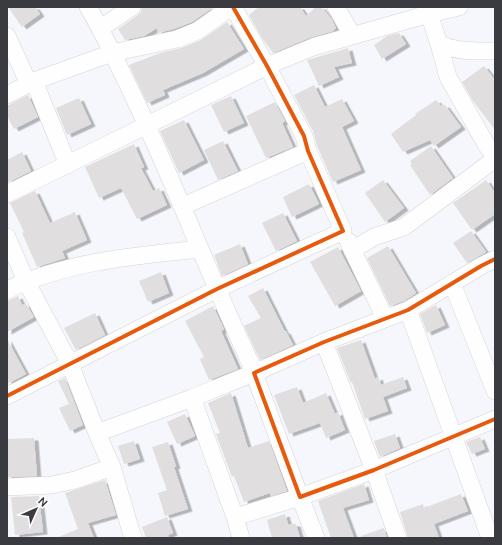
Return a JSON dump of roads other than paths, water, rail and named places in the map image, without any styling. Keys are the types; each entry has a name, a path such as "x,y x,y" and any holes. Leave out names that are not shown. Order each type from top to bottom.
{"street":[{"path":"88,7 100,28 147,125 250,362 316,538"},
{"path":"100,28 132,7"},
{"path":"7,96 32,82 112,53 177,39 197,31 227,10 228,7"},
{"path":"233,7 268,66 304,136 308,151 352,250 385,318"},
{"path":"336,7 352,35"},
{"path":"7,194 268,66 313,46 352,35 427,10 459,7"},
{"path":"352,250 374,237 404,228 495,158 448,77 439,44 427,10"},
{"path":"7,36 32,82 68,165"},
{"path":"439,44 451,49 495,51"},
{"path":"183,206 308,151"},
{"path":"7,396 217,289 344,231"},
{"path":"7,237 26,281 70,364 112,467 133,538"},
{"path":"7,290 26,281 56,271 127,257 200,248"},
{"path":"97,433 192,398 324,342 408,310 495,261"},
{"path":"452,284 495,391"},
{"path":"408,310 452,437 490,538"},
{"path":"324,342 374,470 398,538"},
{"path":"192,398 235,517 241,538"},
{"path":"235,517 374,470 495,419"},
{"path":"7,487 52,485 75,480 112,467"}]}
